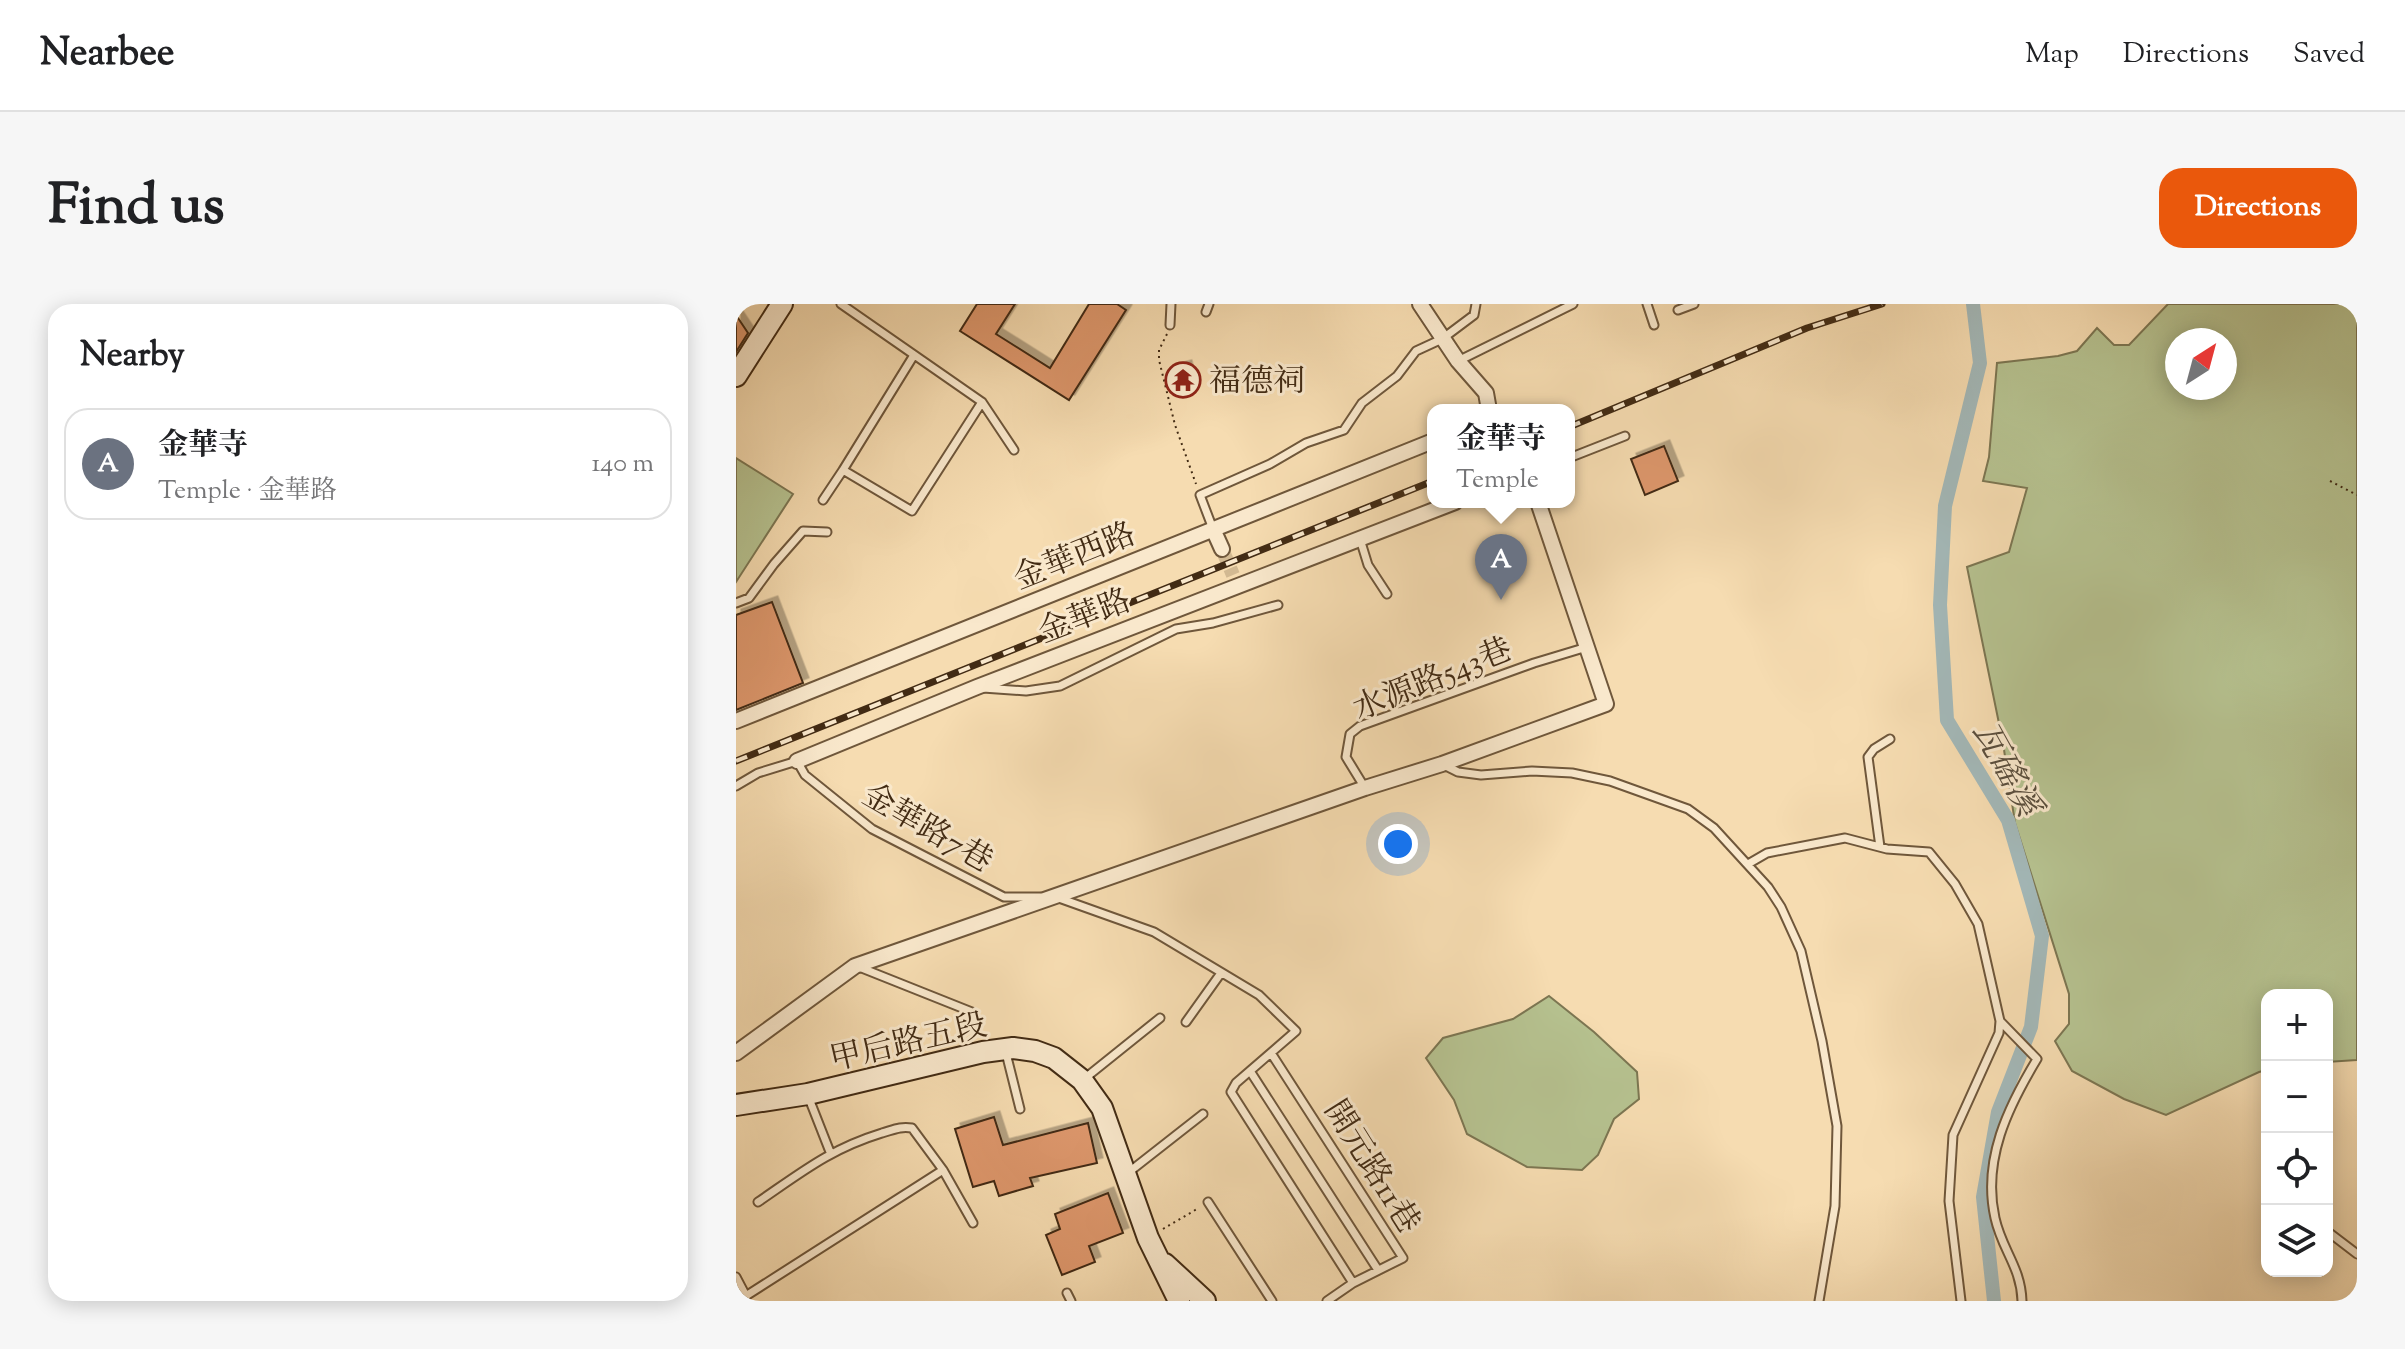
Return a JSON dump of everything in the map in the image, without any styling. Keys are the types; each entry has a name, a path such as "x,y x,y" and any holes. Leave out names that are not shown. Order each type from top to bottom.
{"main road":[{"path":"736,376 782,304"},
{"name":"甲后路五段","path":"736,1105 808,1094 983,1052 1005,1049 1035,1051 1054,1058 1082,1080 1102,1108 1152,1247 1179,1301"},
{"path":"1152,1247 1205,1301"}],"street":[{"path":"1420,304 1458,361 1486,393 1488,404"},
{"name":"金華西路","path":"736,721 1427,443"},
{"name":"金華路","path":"797,761 1235,581 1439,508"},
{"path":"736,1053 855,966 1442,764 1606,704 1540,508"},
{"path":"1213,529 1222,549"}],"lane":[{"path":"841,304 982,402 1014,450"},
{"path":"1170,325 1171,304"},
{"path":"1213,529 1200,495 1270,464 1306,443 1344,430 1362,403 1397,376 1416,351 1442,339 1474,315 1476,304"},
{"path":"1458,361 1573,304"},
{"path":"1647,304 1654,325"},
{"path":"1678,310 1694,304"},
{"path":"823,500 914,355"},
{"path":"843,470 912,511 982,402"},
{"path":"1575,456 1625,436"},
{"path":"736,603 749,598 803,531 827,532"},
{"path":"1360,538 1368,565 1387,594"},
{"path":"977,687 1026,691 1060,686 1176,629 1213,623 1278,605"},
{"name":"水源路543巷","path":"1365,788 1346,757 1350,734 1360,726 1587,647"},
{"path":"1880,847 1868,757 1890,739"},
{"name":"金華路","path":"736,786 758,773 797,761"},
{"name":"金華路7巷","path":"797,761 805,775 872,829 1004,897 1053,897 1154,932 1259,995 1296,1031 1271,1053"},
{"path":"1442,764 1458,772 1481,775 1532,771 1572,773 1610,781 1688,809 1714,828 1768,887 1801,951 1822,1041 1837,1126 1835,1206 1819,1301"},
{"path":"1748,864 1767,853 1803,848 1829,839 1845,838 1880,847 1929,852 1955,884 1978,924 2000,1021 1999,1033 1953,1135 1949,1201 1961,1301"},
{"path":"855,966 972,1012"},
{"path":"1186,1022 1221,973"},
{"path":"1082,1080 1160,1018"},
{"path":"2000,1021 2037,1059 2001,1126 1991,1178 1995,1218 2021,1280 2022,1301"},
{"path":"1005,1049 1020,1109"},
{"path":"1271,1053 1236,1083 1231,1092 1353,1283"},
{"name":"開元路11巷","path":"1271,1053 1403,1258 1353,1283 1327,1301"},
{"path":"1250,1071 1378,1270"},
{"path":"808,1094 830,1152"},
{"path":"1126,1175 1203,1114"},
{"path":"758,1202 830,1152 901,1126 912,1128 943,1170 973,1223"},
{"path":"738,1301 943,1170"},
{"path":"1208,1202 1272,1301"},
{"path":"2333,1236 2357,1254"},
{"path":"736,1277 746,1296"}],"path":[{"path":"1170,325 1159,350 1159,360 1175,425 1200,495"},
{"path":"2330,481 2357,495"},
{"path":"1152,1247 1197,1209"}],"green space":[{"path":"2168,304 2357,304 2357,1060 2333,1062 2333,989 2261,989 2261,1072 2166,1115 2124,1099 2072,1071 2055,1041 2069,1024 2069,994 2015,823 2003,743 1967,567 2009,552 2027,488 1983,481 1989,457 1997,363 2077,351 2097,328 2114,345 2129,345"},
{"path":"736,458 793,494 736,582"},
{"path":"1549,996 1637,1072 1639,1099 1614,1119 1598,1155 1582,1170 1527,1167 1467,1134 1454,1100 1426,1058 1443,1038 1513,1019"}],"building":[{"path":"977,304 1015,304 996,334 1050,368 1089,304 1117,304 1126,310 1069,400 960,331"},
{"path":"736,315 748,333 736,352"},
{"name":"福德祠","path":"1186,366 1191,391 1179,393 1175,369"},
{"path":"1664,446 1678,481 1645,495 1631,459"},
{"path":"772,602 803,683 736,710 736,615"},
{"path":"994,1117 1003,1145 1088,1123 1097,1163 1030,1178 1033,1186 999,1196 994,1181 973,1187 955,1129"},
{"path":"1108,1193 1123,1233 1089,1246 1095,1262 1062,1275 1046,1235 1060,1229 1055,1214"}],"waterway":[{"name":"瓦磘溪","path":"1973,304 1980,363 1945,506 1940,605 1947,720 2008,820 2042,936 2031,1027 1998,1112 1983,1197 1994,1301"}],"tunnel":[{"path":"1222,549 1233,575"}],"railway":[{"path":"1575,425 1807,328 1882,304"},
{"path":"736,761 1427,483"}],"place":[{"name":"福德祠","path":"1183,380"},
{"name":"金華寺","path":"1501,600"}]}
